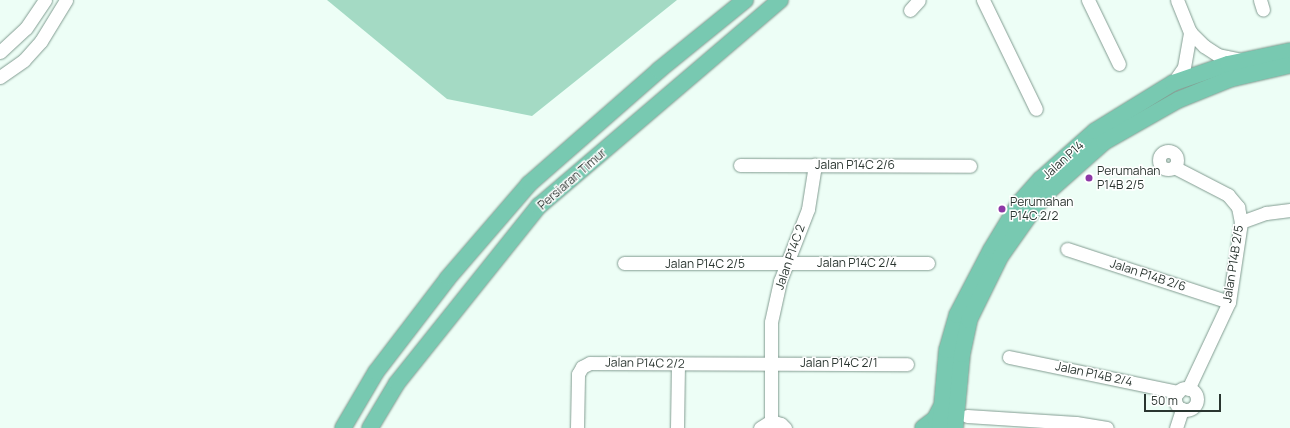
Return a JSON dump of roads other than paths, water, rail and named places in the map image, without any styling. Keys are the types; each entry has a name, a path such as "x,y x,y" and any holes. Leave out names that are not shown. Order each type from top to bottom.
{"main road":[{"name":"Persiaran Timur","path":"343,428 376,372 448,278 528,184 659,70 745,0"},
{"name":"Persiaran Timur","path":"370,428 397,383 539,206 780,0"},
{"name":"Jalan P14","path":"940,428 947,350 957,315 991,250 1020,202 1067,154 1095,132 1173,84 1228,64 1290,51"},
{"name":"Jalan P14","path":"955,428 962,354 969,320 1000,257 1032,210 1050,190 1104,142 1178,100 1230,79 1290,66"},
{"path":"923,428 934,419 942,405"}],"street":[{"path":"0,52 26,28 44,0"},
{"path":"0,77 24,60 40,42 66,0"},
{"path":"910,10 919,0"},
{"path":"982,0 1036,109"},
{"path":"1088,0 1119,64"},
{"path":"1176,0 1190,32 1218,55 1246,61"},
{"path":"1173,84 1184,67 1190,32"},
{"name":"Jalan P14C 2/6","path":"740,165 970,166"},
{"name":"Jalan P14C 2","path":"766,425 772,363 771,322 786,264 808,208 815,165"},
{"name":"Jalan P14B 2/5","path":"1174,167 1228,195 1238,207 1241,222 1230,302 1183,390"},
{"path":"1241,222 1266,213 1290,210"},
{"name":"Jalan P14B 2/6","path":"1067,249 1230,302"},
{"name":"Jalan P14C 2/5","path":"624,263 786,264"},
{"name":"Jalan P14C 2/4","path":"786,264 928,263"},
{"name":"Jalan P14B 2/4","path":"1009,357 1183,390"},
{"name":"Jalan P14C 2/2","path":"577,428 578,374 582,366 590,363 772,363"},
{"name":"Jalan P14C 2/1","path":"772,363 907,364"},
{"path":"677,428 678,364"},
{"path":"1183,390 1194,392 1196,402 1190,410 1182,409 1175,402 1183,390"},
{"path":"1176,428 1182,409"},
{"path":"967,416 1076,423 1107,428"},
{"path":"766,425 781,424 785,428"}],"place":[{"name":"Perumahan P14B 2/5","path":"1089,178"},
{"name":"Perumahan P14C 2/2","path":"1002,209"}]}
